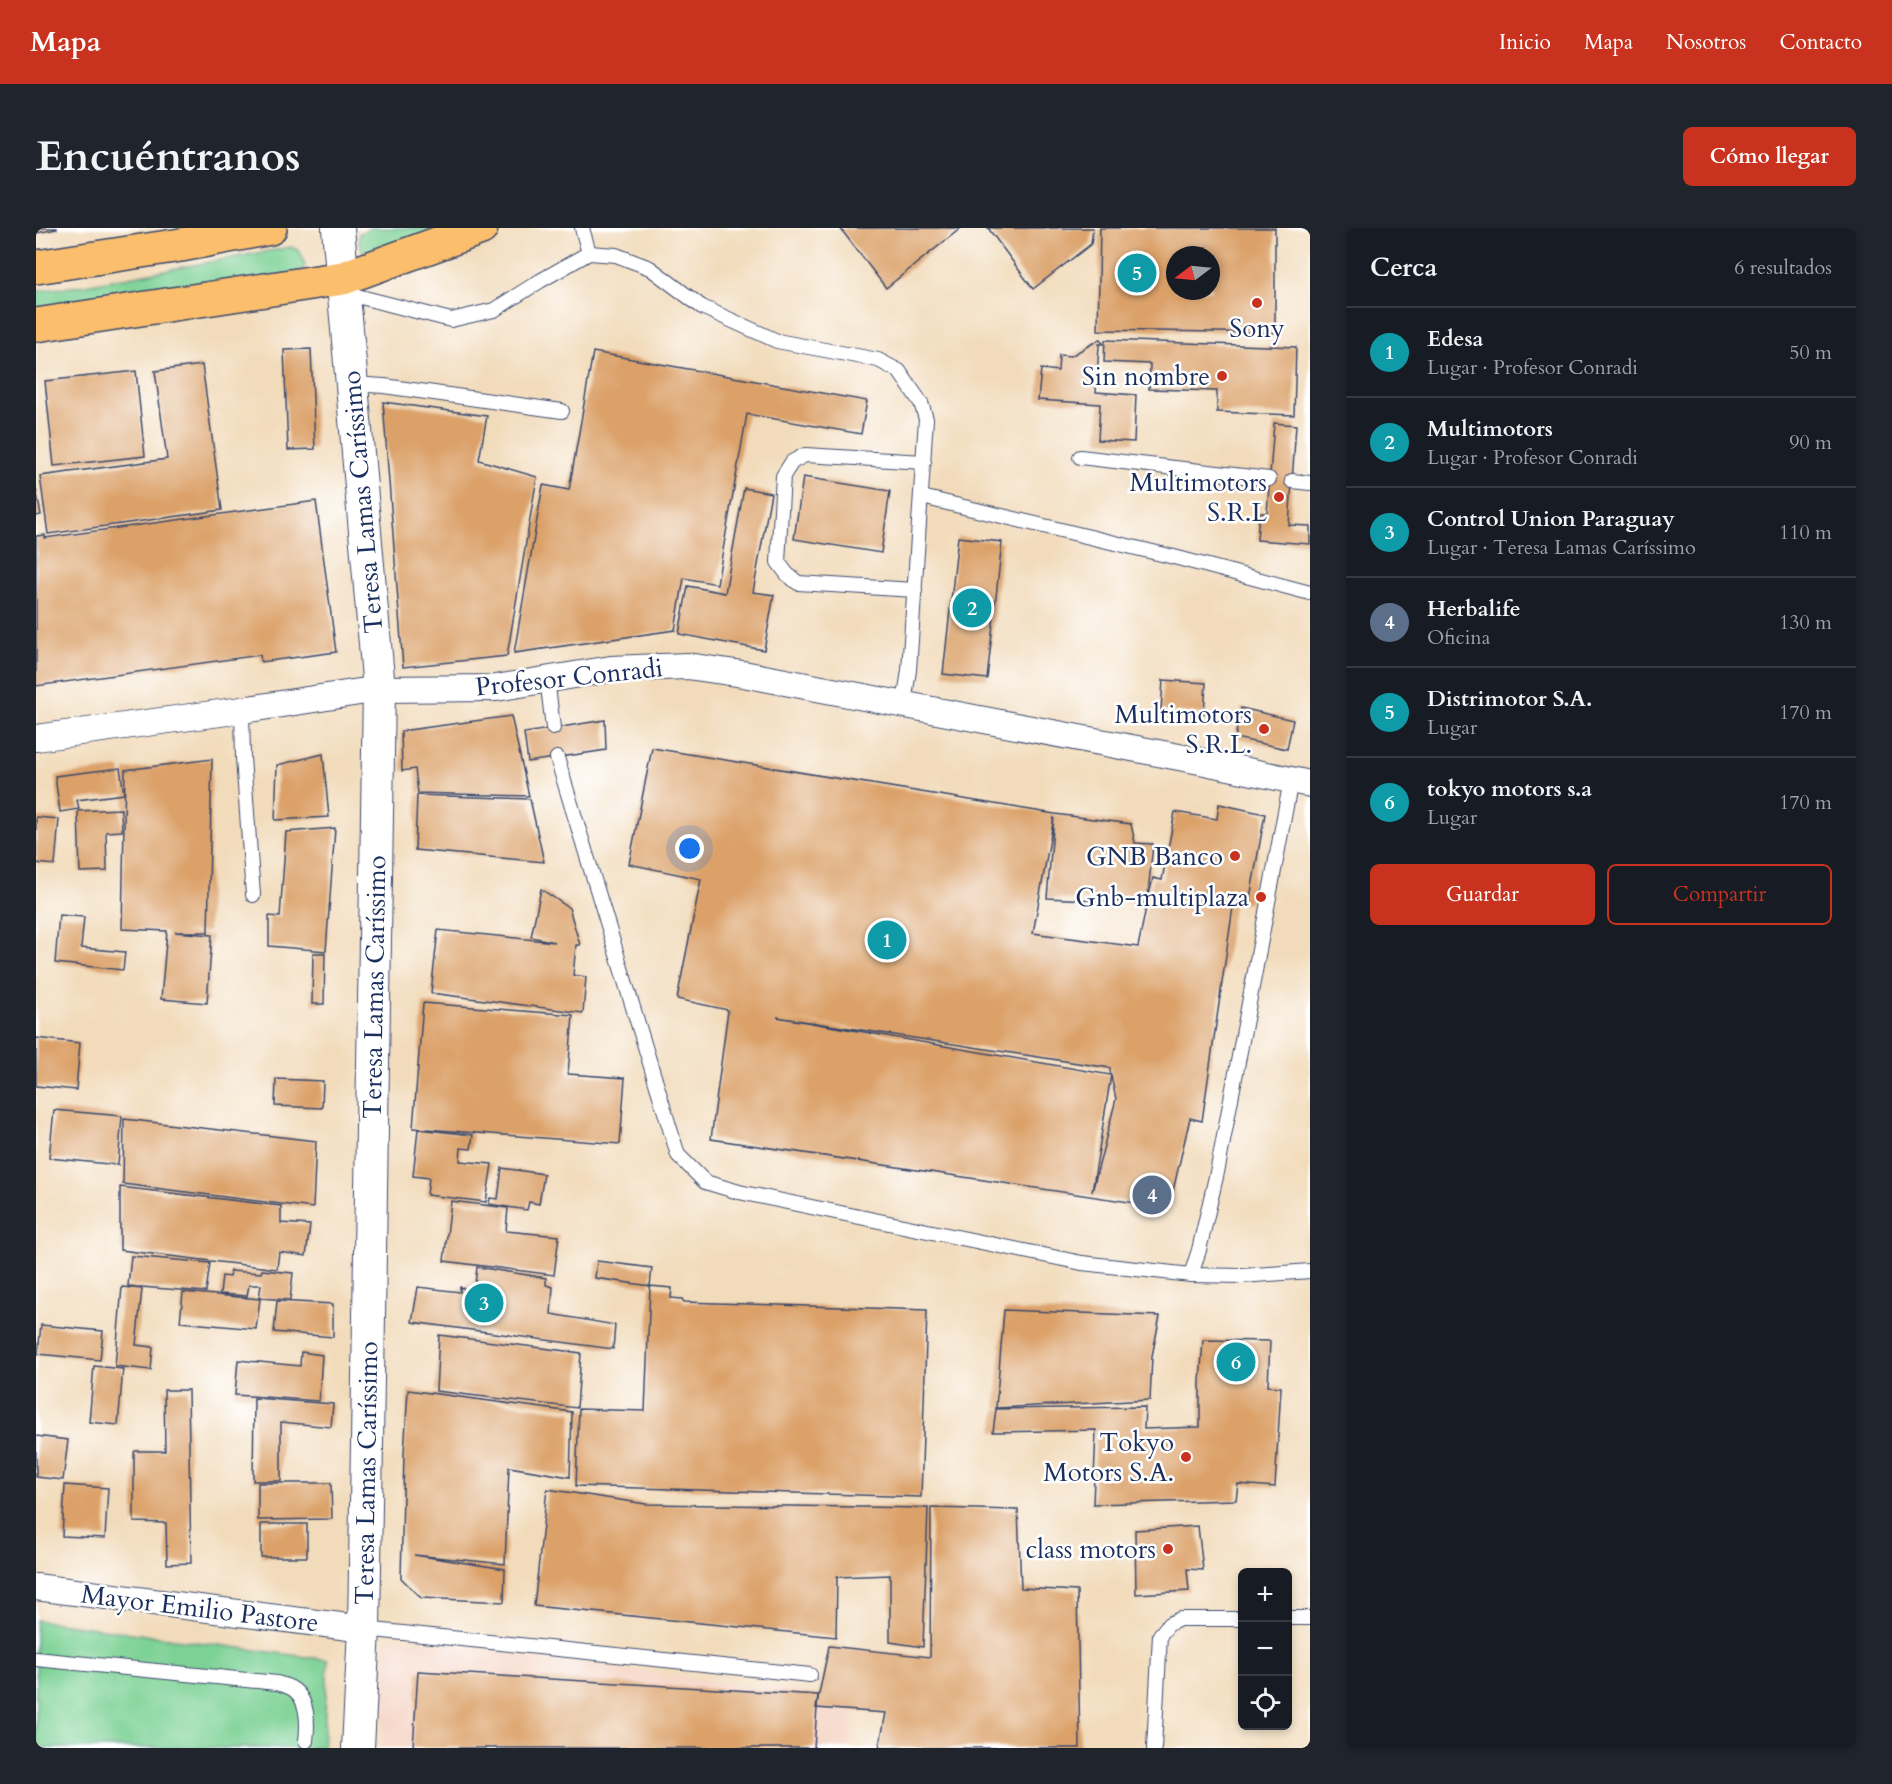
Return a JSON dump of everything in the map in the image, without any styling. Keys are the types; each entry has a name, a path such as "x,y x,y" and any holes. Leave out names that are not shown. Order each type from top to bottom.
{"main road":[{"path":"36,267 181,245 270,228"},
{"path":"36,326 344,286 481,228"}],"street":[{"name":"Teresa Lamas Caríssimo","path":"338,228 379,689 364,1629 358,1748"},
{"name":"Profesor Conradi","path":"36,738 379,689 496,688 611,669 687,666 904,704 1300,782"},
{"name":"Mayor Emilio Pastore","path":"36,1587 364,1629"}],"lane":[{"path":"582,228 589,253"},
{"path":"344,286 451,320 494,310 540,280 589,253 616,255 650,268 702,307 777,341 878,360 899,371 921,403 926,419 909,670 904,704"},
{"path":"352,384 384,386 562,411"},
{"path":"915,590 798,583 787,574 778,562 783,476 792,462 805,455 924,462"},
{"path":"1080,457 1269,479"},
{"path":"1292,481 1310,483"},
{"path":"922,497 1174,557 1310,593"},
{"path":"547,678 553,728"},
{"path":"242,710 243,758 253,896"},
{"path":"557,758 678,1155 705,1182 739,1192 1082,1263 1191,1275 1310,1271"},
{"path":"1191,1275 1218,1168 1300,782"},
{"path":"1292,1618 1310,1618"},
{"path":"1154,1748 1160,1635 1169,1624 1180,1620 1238,1619"},
{"path":"364,1629 810,1675"},
{"path":"36,1659 277,1683 292,1688 300,1695 308,1721 306,1741"}],"shaded area":[{"path":"385,1637 854,1700 851,1748 383,1748"}],"green space":[{"path":"370,228 437,228 366,254 360,245 359,234"},
{"path":"290,247 299,251 302,256 305,266 302,271 36,318 36,291 80,286"},
{"path":"36,1620 328,1660 323,1748 36,1748"}],"building":[{"path":"36,228 57,228 57,229 36,233"},
{"path":"840,228 961,228 886,288"},
{"path":"988,228 1093,228 1091,244 1033,289"},
{"path":"1100,228 1275,228 1275,333 1098,330"},
{"path":"1100,339 1103,344 1099,344 1096,392 1136,395 1134,442 1098,440 1100,404 1038,400 1041,369 1058,371 1059,355 1071,356"},
{"name":"Sin nombre","path":"1105,340 1296,347 1294,415 1217,412 1217,391 1149,389 1150,364 1104,362"},
{"path":"311,349 315,449 288,450 284,350"},
{"path":"593,352 867,401 861,434 747,414 717,584 684,578 675,630 514,653 543,485 569,490"},
{"path":"202,365 222,510 48,534 40,476 167,459 155,371"},
{"path":"136,371 145,456 54,466 45,381"},
{"path":"383,402 487,416 479,460 537,477 507,656 403,667"},
{"name":"Multimotors S.R.L","path":"1274,423 1296,425 1289,525 1310,526 1310,544 1257,540 1259,513 1267,513"},
{"path":"803,477 890,491 881,553 794,539"},
{"path":"744,488 771,493 753,592 774,595 764,650 679,634 688,586 725,593"},
{"path":"36,489 41,515 36,516"},
{"path":"316,501 336,652 261,662 260,655 36,686 36,536 45,535 45,538"},
{"path":"958,537 1002,542 987,679 943,674"},
{"name":"Multimotors S.R.L.","path":"1163,680 1206,683 1204,714 1161,711"},
{"name":"Multimotors S.R.L.","path":"1241,708 1293,720 1287,749 1235,738"},
{"path":"511,716 529,796 418,793 415,769 402,771 401,731"},
{"path":"605,720 606,750 528,762 524,733"},
{"path":"652,748 1055,814 1131,824 1135,843 1153,844 1147,903 1153,878 1162,880 1175,812 1217,819 1219,804 1265,814 1249,904 1234,900 1202,1121 1190,1118 1169,1208 711,1139 728,1010 677,999 701,879 629,864","holes":["1054,817 1047,898 1147,903 1138,947 1033,933","777,1017 1110,1068 1111,1075","1111,1075 1116,1099 1092,1192"]},
{"path":"323,754 329,817 275,820 277,765"},
{"path":"212,759 208,932 175,932 212,935 207,1003 161,999 167,931 122,929 125,770"},
{"path":"120,768 124,794 77,800 79,809 60,812 55,776"},
{"path":"417,795 530,799 544,862 415,850"},
{"path":"121,809 122,831 106,832 107,871 80,872 78,811"},
{"path":"36,817 59,819 55,865 36,863"},
{"path":"335,828 326,951 269,946 269,916 280,917 286,832"},
{"path":"541,889 569,908 580,945 576,945 573,975 586,977 583,1013 431,993 438,930 555,942 531,937"},
{"path":"59,915 84,917 81,948 125,952 123,970 55,963"},
{"path":"313,953 325,953 324,1004 312,1004"},
{"path":"423,1003 573,1015 568,1074 625,1078 620,1144 413,1128"},
{"path":"36,1038 80,1043 76,1090 36,1086"},
{"path":"276,1079 323,1081 322,1108 275,1106"},
{"path":"54,1110 122,1116 118,1165 49,1158"},
{"path":"124,1119 316,1141 313,1208 123,1184"},
{"path":"418,1129 473,1135 471,1149 461,1148 460,1161 492,1164 486,1202 427,1195 429,1178 413,1176"},
{"path":"502,1168 544,1174 539,1204 529,1202 527,1210 489,1204 490,1198 498,1199"},
{"path":"120,1187 281,1206 281,1223 310,1225 306,1256 279,1252 277,1269 120,1250"},
{"path":"451,1201 508,1208 506,1231 559,1236 554,1275 444,1261"},
{"path":"131,1256 210,1263 206,1292 128,1286"},
{"path":"597,1261 652,1268 650,1286 595,1278"},
{"path":"477,1267 546,1278 546,1285 553,1287 551,1314 615,1325 613,1349 412,1322 418,1287 460,1292 460,1287 474,1292"},
{"path":"262,1270 293,1273 290,1300 259,1298 261,1285 249,1285 247,1296 220,1294 222,1276 230,1277 230,1271 261,1273"},
{"path":"650,1286 672,1288 671,1298 682,1299 684,1302 927,1310 921,1497 576,1486 579,1409 645,1411"},
{"path":"122,1287 142,1289 136,1345 153,1347 151,1370 115,1366"},
{"path":"183,1292 260,1299 256,1329 180,1322"},
{"path":"277,1301 333,1304 333,1337 274,1332"},
{"path":"1004,1310 1160,1316 1152,1356 1150,1400 996,1408"},
{"path":"41,1325 103,1331 100,1360 38,1354"},
{"path":"439,1335 581,1353 577,1408 436,1391"},
{"name":"Tokyo Motors S.A.","path":"1203,1340 1270,1341 1268,1386 1281,1387 1275,1487 1238,1484 1236,1500 1093,1504 1096,1430 993,1432 996,1409 1145,1407 1144,1429 1200,1427"},
{"path":"301,1352 322,1355 319,1401 235,1395 238,1360 300,1366"},
{"path":"94,1366 123,1369 118,1425 89,1422"},
{"path":"164,1390 188,1390 191,1563 167,1564 166,1523 134,1522 134,1453 135,1451 165,1451"},
{"path":"408,1390 572,1412 570,1477 509,1467 505,1564 414,1555 505,1569 504,1602 421,1598 401,1578"},
{"path":"254,1398 333,1404 331,1427 281,1422 281,1481 253,1481"},
{"path":"36,1436 68,1440 63,1480 36,1477"},
{"path":"258,1483 331,1483 332,1519 258,1520"},
{"path":"65,1485 108,1488 105,1538 62,1536"},
{"path":"547,1489 646,1504 928,1508 923,1647 890,1642 890,1575 837,1577 836,1637 534,1606"},
{"path":"931,1508 1018,1510 1021,1588 1077,1591 1080,1748 879,1748 886,1713 816,1708 829,1646 930,1657"},
{"path":"261,1524 307,1524 307,1557 261,1557"},
{"name":"class motors","path":"1198,1526 1203,1570 1187,1569 1189,1591 1136,1594 1135,1530"},
{"path":"418,1671 818,1695 814,1748 413,1748"}],"place":[{"name":"Distrimotor S.A.","path":"1137,273"},
{"name":"Sony","path":"1257,303"},
{"name":"Sin nombre","path":"1222,376"},
{"name":"Multimotors S.R.L","path":"1279,497"},
{"name":"Multimotors","path":"972,608"},
{"name":"Multimotors S.R.L.","path":"1264,729"},
{"name":"GNB Banco","path":"1235,856"},
{"name":"Gnb-multiplaza","path":"1261,897"},
{"name":"Edesa","path":"887,940"},
{"name":"Herbalife","path":"1152,1195"},
{"name":"Control Union Paraguay","path":"484,1303"},
{"name":"tokyo motors s.a","path":"1236,1362"},
{"name":"Tokyo Motors S.A.","path":"1186,1457"},
{"name":"class motors","path":"1168,1549"}]}
